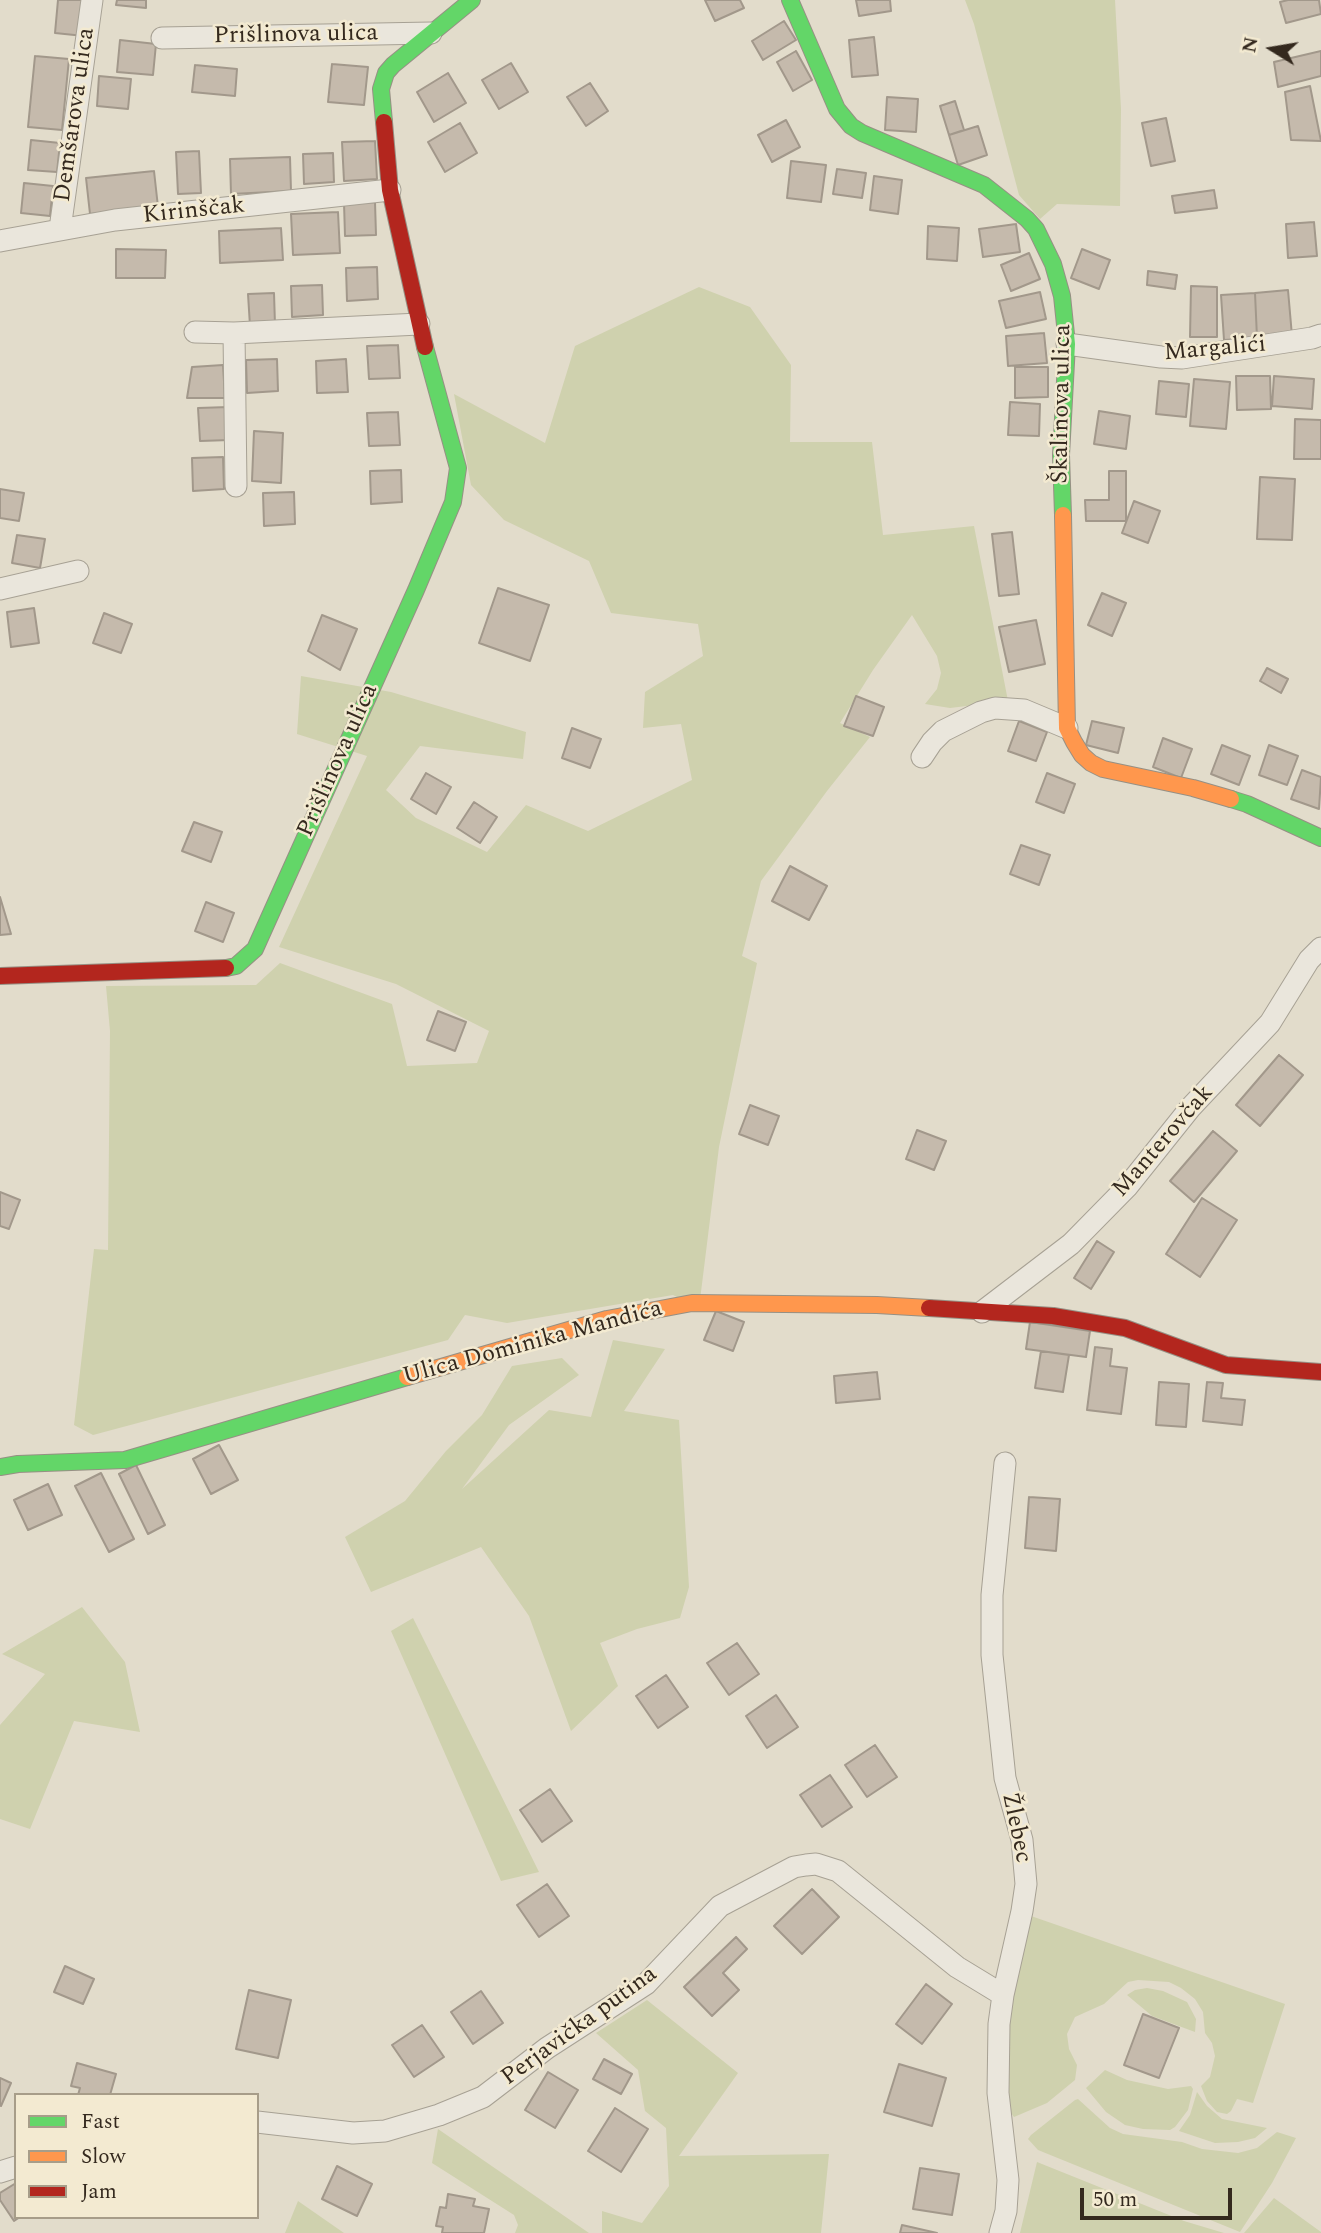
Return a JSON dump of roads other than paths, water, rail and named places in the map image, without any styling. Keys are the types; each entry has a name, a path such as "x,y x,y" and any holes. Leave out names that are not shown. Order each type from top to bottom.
{"street":[{"name":"Demšarova ulica","path":"60,229 92,0"},
{"name":"Prišlinova ulica","path":"0,976 224,968 236,966 255,949 453,502 458,468 419,324 390,190 381,89 383,80 393,65 472,0"},
{"name":"Škalinova ulica","path":"790,0 838,109 851,126 984,185 1018,210 1036,229 1053,264 1062,296 1067,344 1061,466 1067,729"},
{"name":"Prišlinova ulica","path":"162,38 431,33"},
{"name":"Kirinščak","path":"0,241 115,220 390,190"},
{"path":"195,332 234,333 419,324"},
{"path":"234,333 236,486"},
{"name":"Margalići","path":"1067,344 1182,358 1299,341 1321,335"},
{"path":"0,589 78,571"},
{"path":"922,757 943,731 981,712 995,708 1024,710 1067,729 1082,755 1103,769 1193,788 1247,804 1321,838"},
{"name":"Manterovčak","path":"982,1312 1071,1244 1127,1187 1191,1107 1270,1023 1309,960 1321,948"},
{"name":"Ulica Dominika Mandića","path":"0,1467 125,1460 607,1319 692,1303 877,1305 1053,1316 1125,1328 1226,1365 1321,1372"},
{"name":"Žlebec","path":"1000,2233 1006,2211 1009,2180 998,2093 997,2057 1003,1995 1023,1911 1026,1884 1021,1840 1005,1778 992,1655 992,1595 1005,1463"},
{"name":"Perjavička putina","path":"259,2122 353,2133 385,2132 439,2115 484,2096 547,2048 646,1984 720,1906 794,1867 829,1867 838,1871 957,1966 1003,1995"}]}
